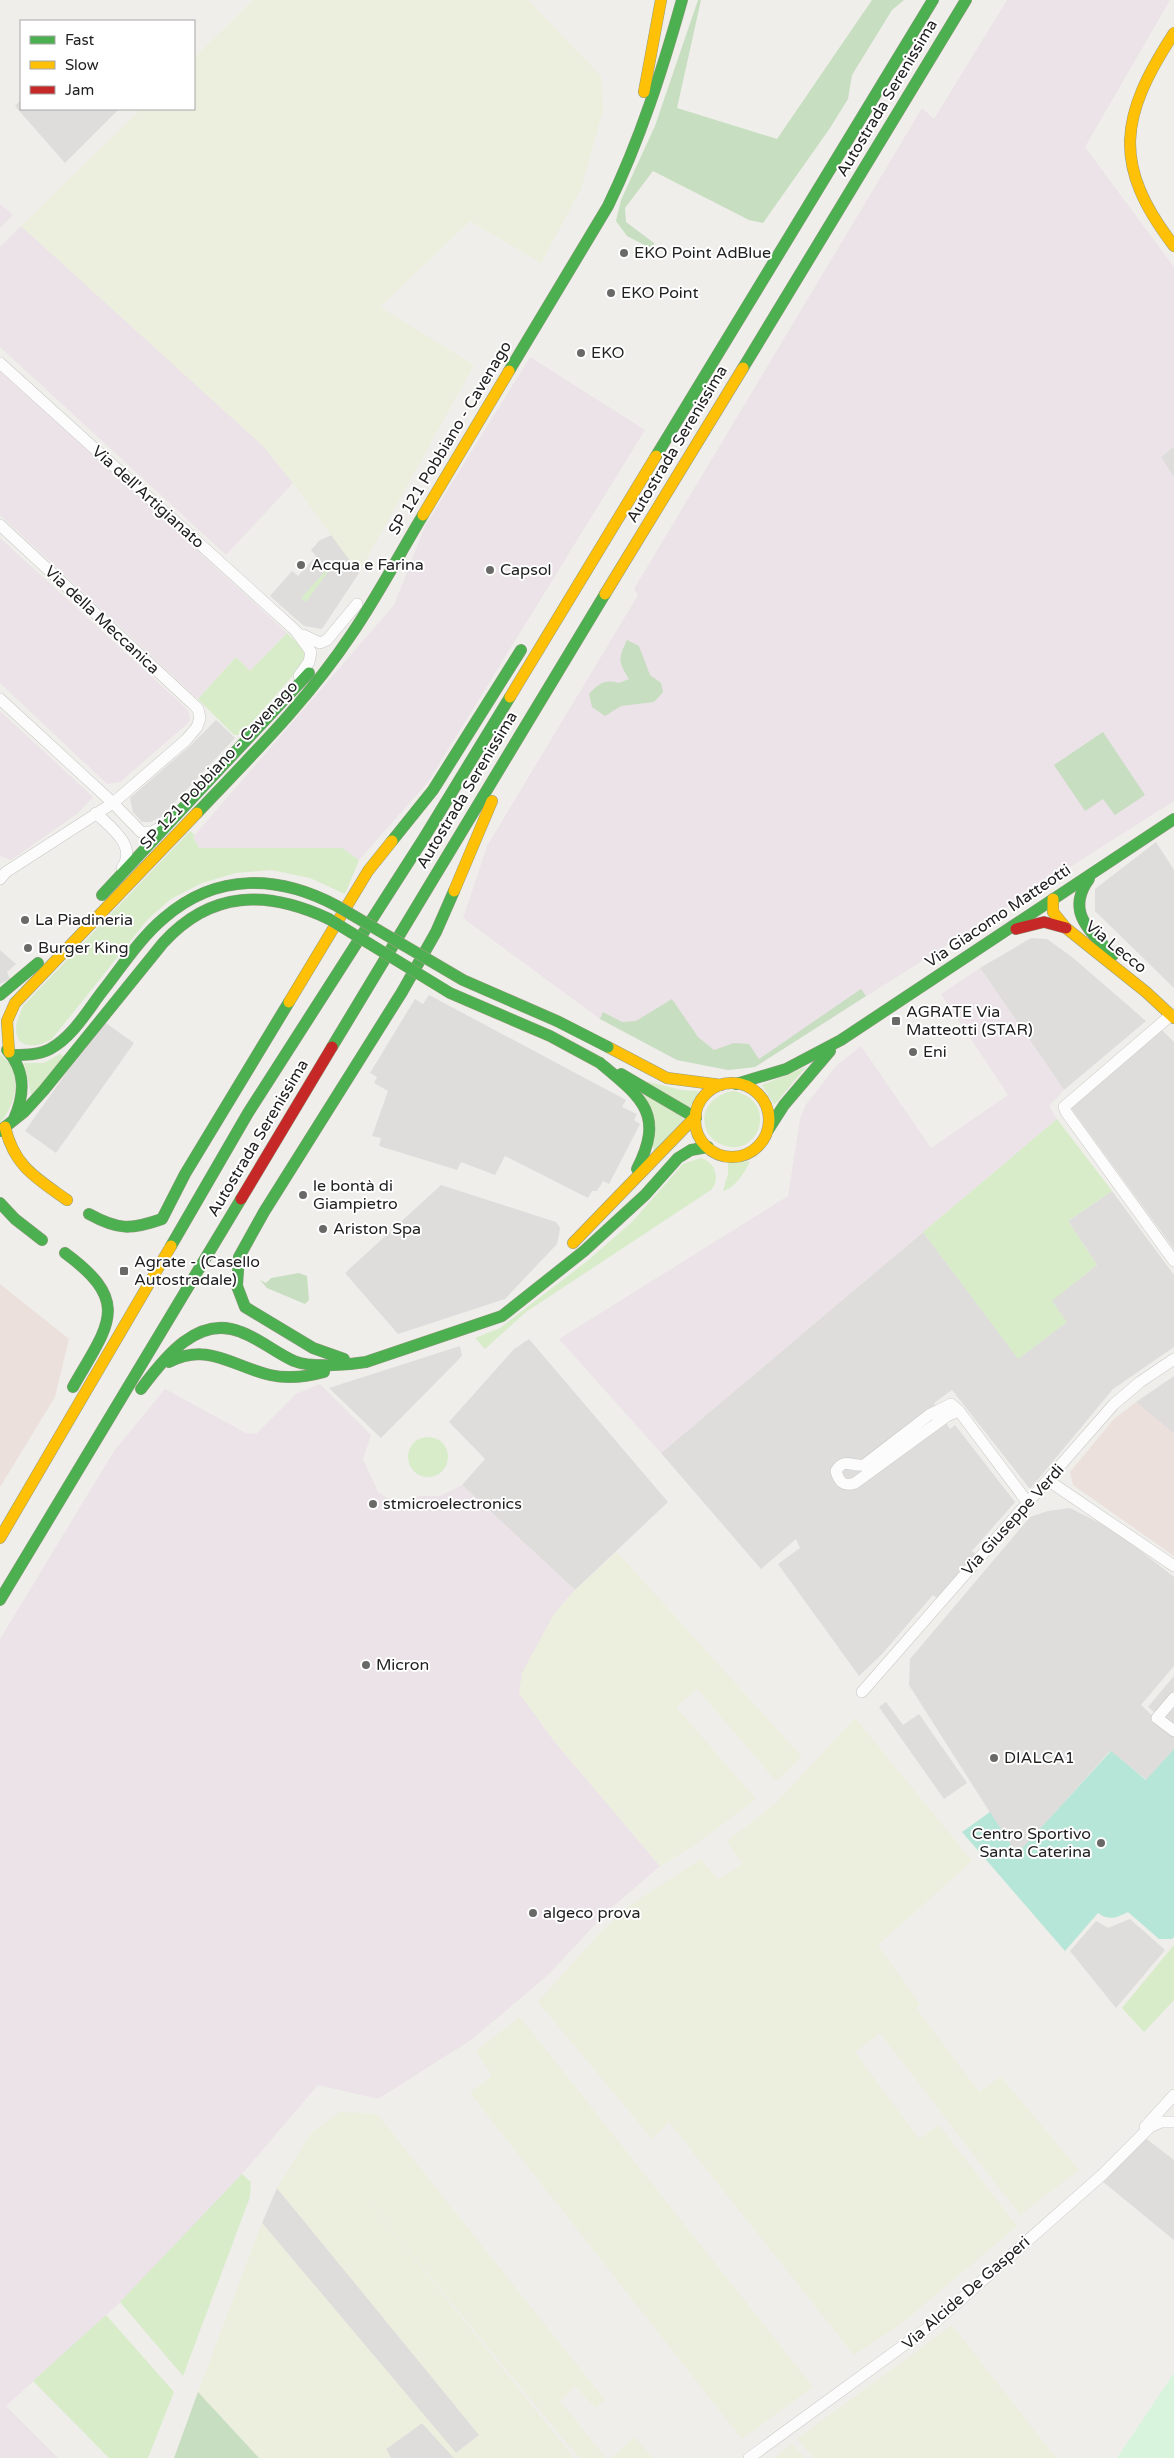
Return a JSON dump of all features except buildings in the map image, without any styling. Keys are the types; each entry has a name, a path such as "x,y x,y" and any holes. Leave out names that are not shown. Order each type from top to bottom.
{"main road":[{"path":"644,92 659,20 661,0"},
{"name":"SP 121 Pobbiano - Cavenago","path":"0,995 46,956 263,725 326,653 593,213 620,159 656,55 670,0"},
{"name":"SP 121 Pobbiano - Cavenago","path":"6,1126 20,1103 24,1084 21,1070 7,1051 6,1025 11,1008 273,733 314,685 351,635 608,206 643,125 661,75 682,0"},
{"name":"Autostrada Serenissima","path":"0,1538 248,1112 424,838 933,0"},
{"name":"Autostrada Serenissima","path":"0,1600 523,729 943,38 972,3"},
{"path":"1174,33 1144,83 1129,131 1132,169 1138,187 1147,208 1174,246"},
{"path":"550,606 595,556"},
{"path":"89,1214 121,1229 137,1228 162,1219 185,1174 368,871 433,790 528,639"},
{"path":"366,1362 326,1354 251,1312 244,1306 238,1294 239,1257 255,1227 402,992 436,932 523,729"},
{"name":"Via Giacomo Matteotti","path":"736,1084 786,1069 840,1040 1174,819"},
{"path":"84,931 90,920 142,863 147,847"},
{"name":"Via Lecco","path":"1101,867 1080,890 1077,902 1083,919 1146,992"},
{"path":"7,1051 40,1053 62,1040 150,933 172,911 194,897 235,884 264,882 305,890 337,906 463,980 563,1024 668,1078 721,1086 736,1084 751,1088 762,1099 768,1113 768,1130 760,1144 746,1154 725,1156 708,1147 699,1134 696,1117 699,1106 706,1095 721,1086"},
{"path":"67,1200 29,1172 15,1158 9,1147 6,1126 44,1093 81,1043 166,939 190,918 221,904 261,898 286,901 299,905 329,919 450,993 558,1040 696,1117"},
{"name":"Via Lecco","path":"1053,899 1065,907 1102,943"},
{"name":"Via Lecco","path":"1053,899 1053,912 1066,928 1146,992 1172,1016"},
{"name":"Via Lecco","path":"995,937 1024,925 1037,923 1048,923 1066,928"},
{"name":"Via Giacomo Matteotti","path":"768,1130 784,1105 840,1040"},
{"path":"600,1062 621,1080 643,1104 652,1127 644,1157 618,1197"},
{"path":"512,1310 696,1117"},
{"path":"149,1377 176,1358 189,1352 214,1356 264,1373 293,1378 312,1375 366,1362 502,1316 512,1310 617,1222 682,1156 695,1149 708,1147"},
{"path":"0,1203 15,1219 42,1240"},
{"path":"65,1253 96,1275 106,1290 110,1309 100,1339 66,1399 69,1422"},
{"path":"0,1608 149,1377 168,1356 189,1338 205,1330 222,1326 242,1332 296,1362 343,1366"}],"street":[{"name":"Via dell'Artigianato","path":"0,363 296,631 310,649 309,662 263,725"},
{"name":"Via della Meccanica","path":"0,525 198,710 200,718 197,727 186,740 113,803"},
{"name":"Via dell'Artigianato","path":"296,631 316,642 324,642 333,634 357,604"},
{"path":"0,699 113,803 140,832 147,847"},
{"path":"2,872 113,803"},
{"path":"140,832 155,831 183,809"},
{"path":"96,813 124,842 127,854 124,865 102,896"},
{"path":"1172,1016 1064,1106 1066,1112 1174,1261"},
{"name":"Via Giuseppe Verdi","path":"862,1692 1049,1481 1114,1404 1140,1382 1174,1359"},
{"path":"959,1411 947,1416 855,1483 849,1485 842,1484 838,1479 836,1471 843,1463 849,1462 857,1466 864,1465 929,1415 951,1404 959,1411 1028,1503"},
{"path":"1049,1481 1174,1566"},
{"path":"1174,1698 1157,1718 1174,1731"},
{"path":"1139,2135 1174,2095"},
{"name":"Via Alcide De Gasperi","path":"749,2458 933,2324 1102,2175 1139,2135 1157,2123 1174,2122"}],"shaded area":[{"path":"1007,0 1170,0 1085,147 1174,267 1174,446 1161,457 1174,478 1174,801 755,1067 728,1070 677,1060 600,1019 463,918 487,846 638,595 634,589 922,108 934,119"},
{"path":"20,101 20,110 118,110 65,163 15,106"},
{"path":"0,204 13,215 0,228"},
{"path":"21,226 178,366 263,446 293,483 226,555 0,347 0,247"},
{"path":"530,357 645,430 428,782 359,860 342,848 198,848 193,837 394,605 425,526"},
{"path":"0,370 287,633 250,671 236,657 198,699 0,515"},
{"path":"1174,446 1174,478 1161,457"},
{"path":"332,535 359,573 322,629 304,626 270,596 292,571 298,576 316,556 311,550 320,540"},
{"path":"0,538 185,707 189,713 190,720 186,725 120,782 107,784 0,683"},
{"path":"0,711 93,797 78,813 11,860 0,856"},
{"path":"216,720 235,738 161,817 150,822 142,822 133,812 130,798 191,745"},
{"path":"1156,842 1174,870 1174,988 1095,911 1095,889"},
{"path":"1031,938 1047,939 1072,957 1146,1021 1064,1090 980,968"},
{"path":"0,950 16,964 7,972 10,979 0,984"},
{"path":"980,968 1064,1090 1049,1106 1057,1119 661,1453 559,1339 788,1196 800,1119 805,1106 836,1066 861,1046 931,1148 1008,1095 941,994"},
{"path":"429,995 626,1100 622,1107 637,1114 634,1120 640,1124 609,1184 603,1181 597,1191 592,1191 588,1198 505,1156 495,1175 461,1162 457,1170 379,1146 381,1138 372,1136 388,1091 374,1083 377,1077 370,1073 415,999 423,1004"},
{"path":"103,1021 134,1043 56,1153 25,1131"},
{"path":"1161,1029 1174,1042 1174,1249 1071,1108"},
{"path":"441,1185 556,1222 560,1228 557,1244 505,1299 398,1334 345,1273"},
{"path":"1112,1191 1174,1275 1174,1347 1113,1389 1030,1489 952,1390 934,1403 950,1429 955,1425 1015,1502 972,1551 977,1555 938,1599 933,1595 882,1654 859,1676 778,1564 800,1548 796,1539 761,1569 661,1453 923,1232 1018,1358 1066,1322 1051,1301 1097,1265 1068,1221"},
{"path":"0,1284 69,1339 55,1397 0,1487"},
{"path":"529,1339 668,1502 575,1590 462,1485 485,1459 449,1422 514,1349"},
{"path":"460,1346 462,1356 381,1438 329,1388"},
{"path":"1174,1376 1174,1434 1136,1402"},
{"name":"stmicroelectronics","path":"320,1384 371,1435 363,1459 378,1492 403,1509 418,1496 440,1496 462,1485 575,1590 554,1614 554,1741 660,1866 608,1911 547,1976 471,2040 378,2099 318,2085 242,2174 126,2297 6,2406 58,2458 0,2458 0,1639 114,1451 165,1389 246,1433 256,1434 296,1394"},
{"path":"1136,1402 1174,1434 1174,1556 1073,1485 1070,1472 1114,1419"},
{"path":"1070,1508 1114,1530 1174,1577 1174,1666 1141,1705 1174,1736 1174,1749 1147,1780 1110,1751 1017,1855 909,1685 910,1659 1030,1517 1048,1511"},
{"path":"1174,1676 1174,1728 1148,1707"},
{"path":"886,1702 903,1725 919,1714 967,1783 944,1799 879,1707"},
{"path":"1130,1919 1165,1950 1116,2008 1070,1951 1096,1921 1108,1928"},
{"path":"1144,2137 1174,2160 1174,2240 1102,2181"},
{"path":"277,2188 480,2435 456,2453 262,2223"},
{"path":"422,2423 454,2458 391,2458 386,2449"}],"green space":[{"path":"253,0 528,0 601,76 603,110 581,189 541,263 470,221 380,307 474,365 359,573 293,483 263,446 21,226 140,110 195,110 195,57"},
{"path":"698,0 701,0 677,108 777,139 872,0 904,0 892,10 852,75 848,99 830,128 763,223 749,220 653,171 625,208 626,222 654,243 654,250 627,236 616,221 621,200 655,126"},
{"path":"329,567 331,568 306,602 301,598"},
{"path":"287,633 305,650 303,664 241,735 234,735 198,699 236,657 250,671"},
{"path":"627,640 639,646 650,675 661,683 663,692 654,702 621,706 605,716 592,707 589,694 602,683 610,681 619,683 629,679 620,660"},
{"path":"1103,732 1145,795 1115,815 1103,799 1085,811 1054,765"},
{"path":"190,831 195,835 193,837 199,848 342,848 359,860 345,894 310,878 271,870 236,873 202,883 171,899 148,919 52,1039 35,1045 24,1044 20,1041 17,1036 16,1026 23,1006"},
{"path":"861,989 866,996 755,1067 728,1070 677,1060 600,1019 603,1012 622,1022 636,1021 672,999 698,1037 714,1050 734,1043 749,1044 759,1059"},
{"path":"0,1054 13,1068 16,1083 14,1097 0,1123"},
{"path":"60,1054 65,1058 32,1098 24,1063 44,1063"},
{"path":"806,1067 775,1104 774,1104 762,1085"},
{"path":"645,1081 682,1090 699,1091 690,1108"},
{"path":"733,1091 748,1096 756,1105 760,1116 759,1127 754,1136 746,1144 736,1147 723,1145 715,1141 707,1132 704,1122 710,1104 720,1095"},
{"path":"644,1092 685,1117 654,1153"},
{"path":"1057,1119 1112,1191 1068,1221 1097,1265 1052,1301 1067,1322 1018,1359 923,1232"},
{"path":"701,1158 710,1163 715,1171 716,1181 711,1190 526,1312 485,1349 475,1338 500,1328 586,1262 632,1222 683,1164"},
{"path":"750,1161 743,1174 735,1183 723,1191 728,1174 728,1163"},
{"path":"299,1273 307,1276 309,1300 305,1304 267,1288 260,1280 266,1283 271,1278"},
{"path":"428,1437 442,1443 448,1457 442,1471 428,1477 414,1471 408,1457 414,1443"},
{"path":"617,1552 802,1757 776,1781 697,1689 676,1707 756,1799 692,1847 660,1866 554,1741 519,1693 522,1673 554,1614 575,1590"},
{"path":"855,1718 972,1861 878,1945 920,2004 916,2008 979,2092 1001,2077 1079,2170 1020,2215 880,2033 855,2052 919,2139 939,2125 1017,2226 901,2324 854,2355 669,2122 652,2139 538,2002 597,1936 626,1908 701,1859 718,1880 742,1864 727,1841 775,1804"},
{"name":"Centro Sportivo Santa Caterina","path":"1174,1749 1174,1937 1172,1939 1159,1939 1128,1912 1113,1918 1098,1913 1065,1951 962,1832 990,1812 1017,1854 1111,1751 1146,1780"},
{"path":"1174,1945 1174,2000 1144,2032 1122,2008"},
{"path":"520,2017 813,2387 742,2439 470,2093 492,2076 476,2051"},
{"path":"340,2112 377,2114 605,2400 595,2408 575,2386 560,2401 606,2458 579,2458 360,2191 574,2458 454,2458 422,2423 386,2449 391,2458 259,2458 198,2392 262,2223 456,2453 479,2435 277,2188 312,2132"},
{"path":"242,2174 251,2182 250,2197 183,2376 120,2302"},
{"path":"106,2315 174,2392 148,2458 109,2458 33,2381"},
{"path":"952,2325 1056,2458 814,2458 797,2439"},
{"path":"1174,2373 1174,2458 1117,2458"},
{"path":"198,2392 259,2458 174,2458"},
{"path":"635,2437 652,2458 611,2458"},
{"path":"792,2444 804,2458 774,2458"}],"traffic: fast":[{"path":"509,371 608,206 620,181 650,105 682,0"},
{"path":"656,456 933,0"},
{"path":"743,368 966,0"},
{"path":"197,813 258,749 316,683 370,606 423,515"},
{"path":"332,1047 605,594"},
{"path":"392,841 433,790 521,650"},
{"path":"102,895 309,673"},
{"path":"171,1246 248,1113 424,838 510,697"},
{"path":"736,1084 786,1069 841,1040 1174,819"},
{"path":"1089,879 1079,901 1080,911 1089,929 1113,955"},
{"path":"13,1055 41,1052 58,1044 78,1024 146,935 184,903 205,892 249,883 271,884 293,888 337,906"},
{"path":"344,1359 313,1348 245,1307 237,1286 239,1257 264,1212 402,992 436,932 454,891"},
{"path":"0,1131 24,1112 44,1090 163,943 181,926 200,913 220,904 241,900 262,900 284,903 329,919"},
{"path":"337,906 463,980 557,1021 608,1047"},
{"path":"329,919 450,993 550,1036 600,1063"},
{"path":"0,995 38,963"},
{"path":"89,1214 108,1223 125,1227 142,1225 162,1219 185,1174 289,1002"},
{"path":"7,1050 18,1066 22,1083 22,1092 14,1119"},
{"path":"768,1130 784,1105 830,1051"},
{"path":"600,1063 638,1097 645,1108 649,1121 649,1134 637,1169"},
{"path":"621,1074 696,1118"},
{"path":"141,1389 171,1353 184,1342 210,1329 225,1328 241,1332 255,1338 287,1358 301,1363 310,1365 340,1365 366,1362 502,1316 584,1251 645,1195 678,1158 691,1150 708,1147"},
{"path":"0,1600 241,1199"},
{"path":"0,1203 15,1219 42,1240"},
{"path":"65,1253 100,1286 107,1301 108,1316 104,1331 73,1387"},
{"path":"169,1362 183,1356 196,1354 220,1358 256,1371 284,1377 297,1377 324,1372"}],"traffic: slow":[{"path":"644,92 661,0"},
{"path":"1174,33 1142,90 1134,115 1130,140 1132,164 1140,190 1154,217 1174,246"},
{"path":"605,594 743,368"},
{"path":"423,515 509,371"},
{"path":"510,697 656,456"},
{"path":"454,891 492,801"},
{"path":"9,1052 7,1021 15,1003 197,813"},
{"path":"289,1002 368,871 392,841"},
{"path":"1053,899 1053,912 1066,928 1146,992 1174,1018"},
{"path":"608,1047 667,1078 721,1085"},
{"path":"732,1083 746,1086 758,1094 766,1106 769,1120 766,1134 758,1146 746,1154 732,1157 718,1154 706,1146 698,1134 695,1120 698,1106 706,1094 718,1086 732,1083"},
{"path":"573,1243 696,1116"},
{"path":"5,1127 14,1152 20,1161 36,1178 67,1200"},
{"path":"0,1538 171,1246"}],"traffic: jam":[{"path":"1016,929 1044,922 1066,928"},
{"path":"241,1199 332,1047"}],"place":[{"name":"EKO Point AdBlue","path":"624,253"},
{"name":"EKO Point","path":"611,293"},
{"name":"EKO","path":"581,353"},
{"name":"Acqua e Farina","path":"301,565"},
{"name":"Capsol","path":"490,570"},
{"name":"La Piadineria","path":"25,920"},
{"name":"Burger King","path":"28,948"},
{"name":"AGRATE Via Matteotti (STAR)","path":"896,1021"},
{"name":"Eni","path":"913,1052"},
{"name":"le bontà di Giampietro","path":"303,1195"},
{"name":"Ariston Spa","path":"323,1229"},
{"name":"Agrate - (Casello Autostradale)","path":"124,1271"},
{"name":"stmicroelectronics","path":"373,1504"},
{"name":"Micron","path":"366,1665"},
{"name":"DIALCA1","path":"994,1758"},
{"name":"Centro Sportivo Santa Caterina","path":"1101,1843"},
{"name":"algeco prova","path":"533,1913"}]}
